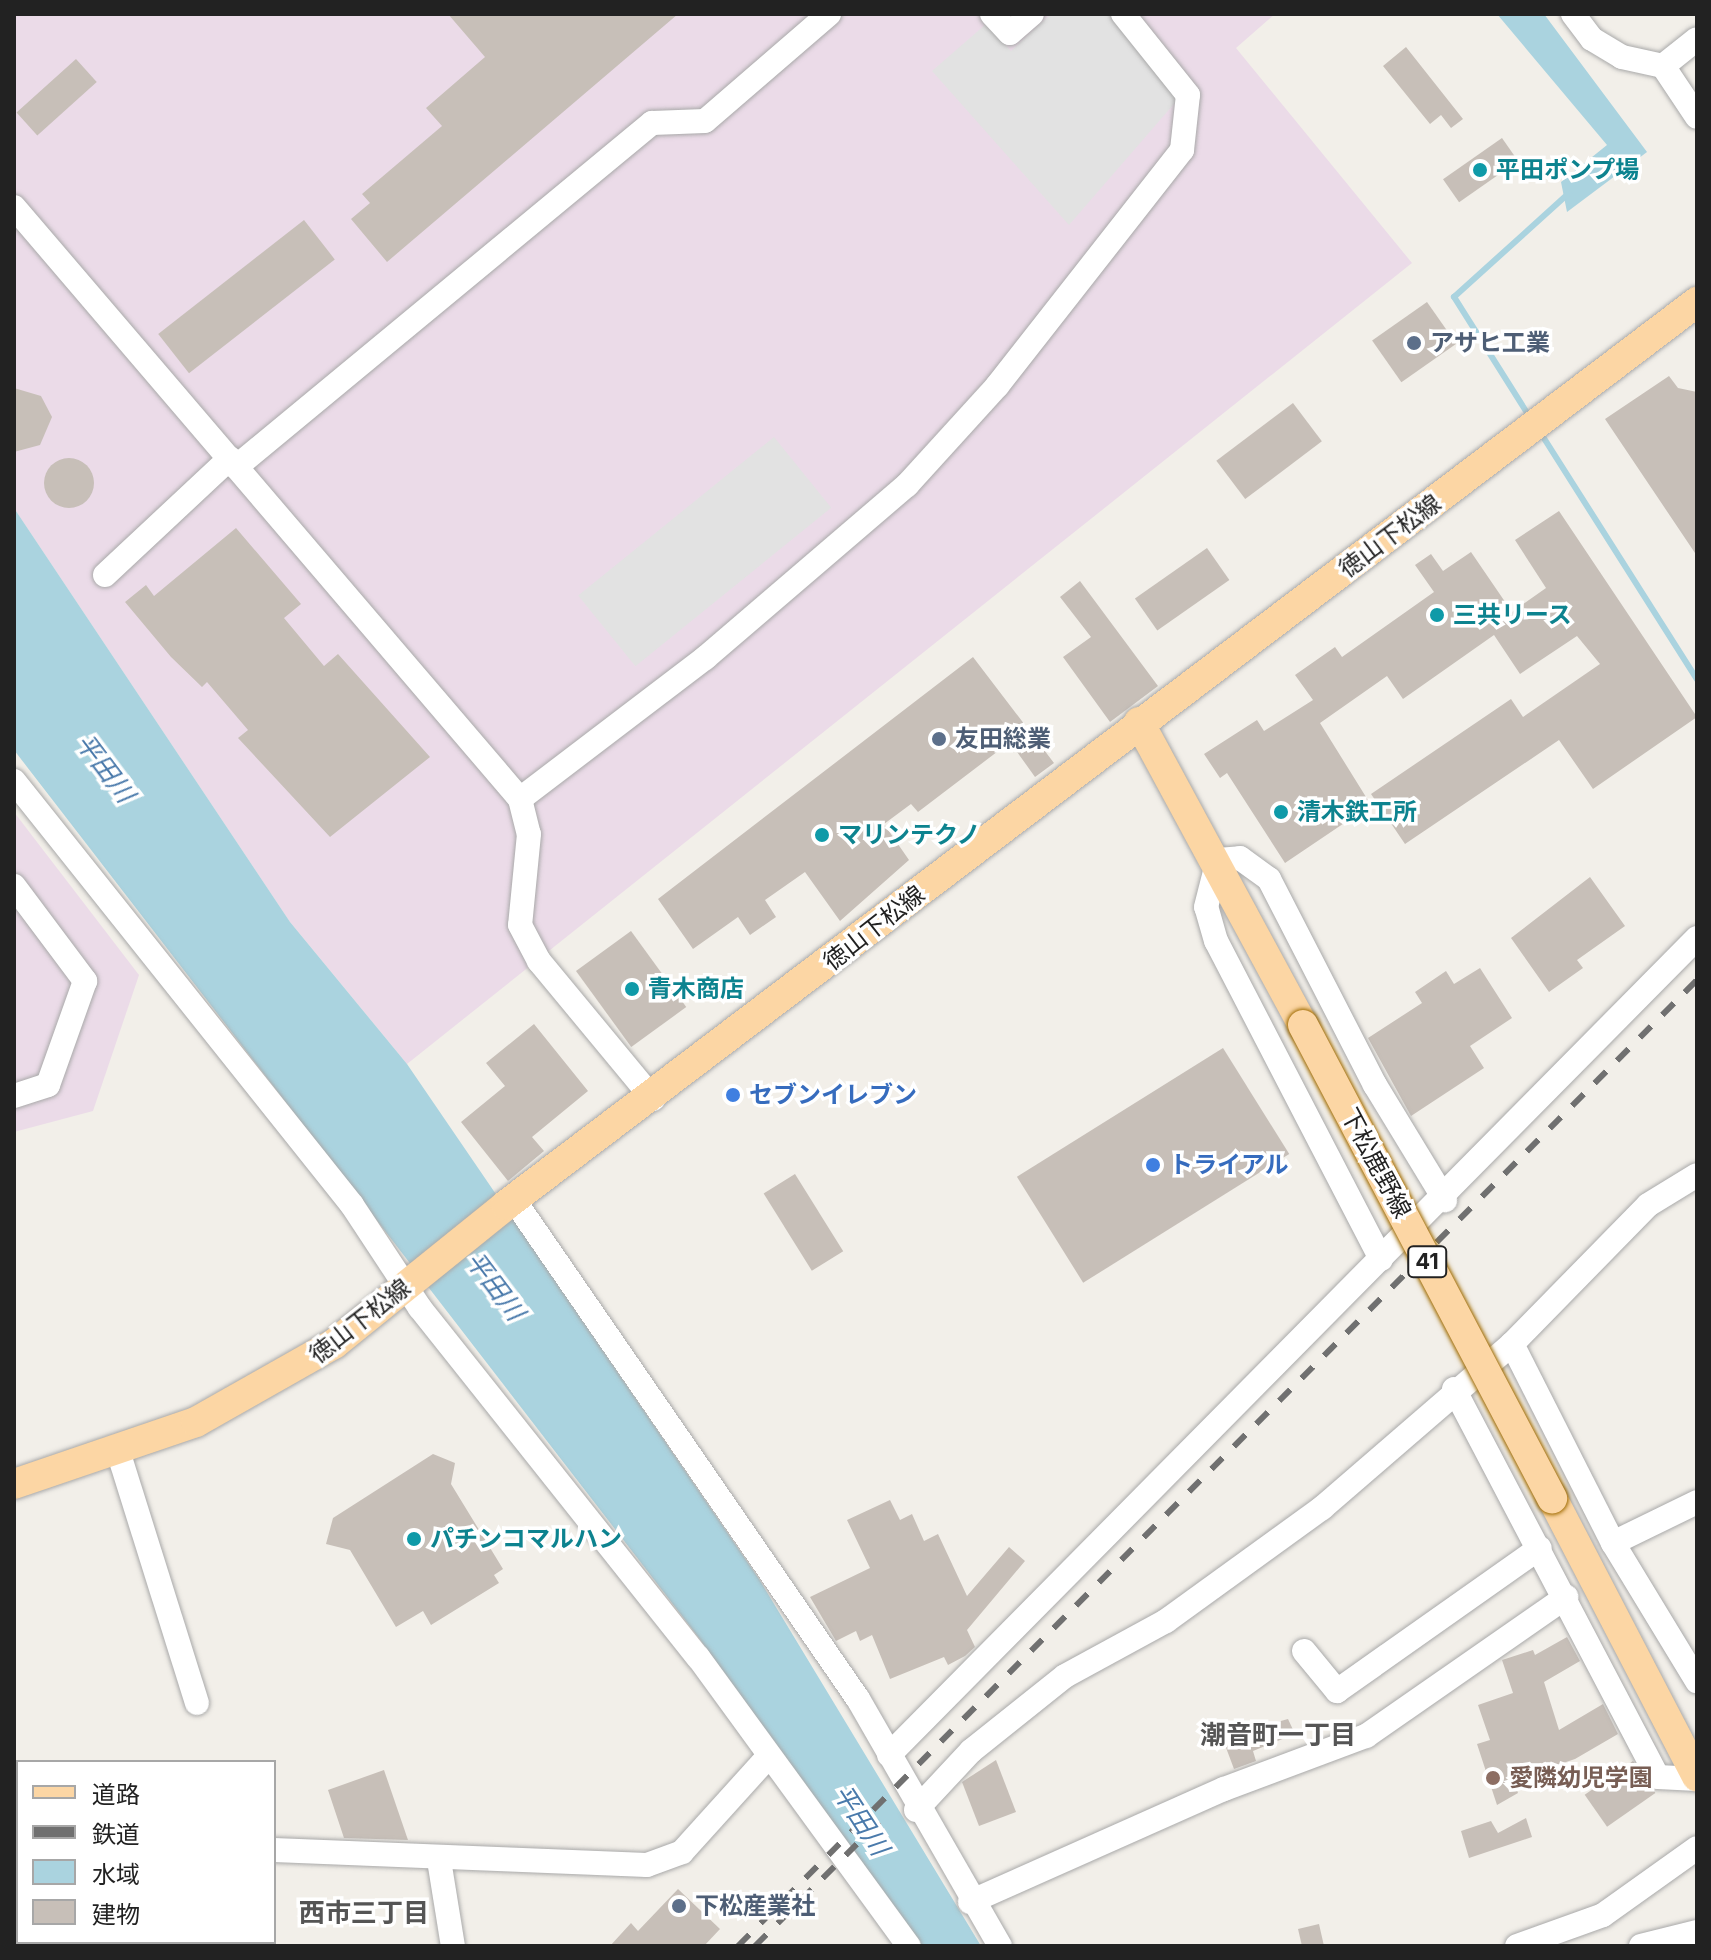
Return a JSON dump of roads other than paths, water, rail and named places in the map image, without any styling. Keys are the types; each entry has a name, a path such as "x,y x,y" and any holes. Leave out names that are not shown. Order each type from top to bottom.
{"main road":[{"name":"徳山下松線","path":"14,1484 118,1451 268,1387 410,1283 510,1202 653,1099 1139,722 1536,427 1697,302"},
{"name":"下松鹿野線","path":"1139,722 1218,860 1696,1771"}],"street":[{"path":"105,575 233,462 652,123 705,121 829,14"},
{"path":"992,14 1010,33 1032,14"},
{"path":"520,799 705,658 907,485 997,386 1182,150 1188,95 1123,14"},
{"path":"1573,14 1592,39 1622,57 1663,66 1697,117"},
{"path":"1663,66 1697,39"},
{"path":"14,207 520,799 529,834 520,925 568,998 653,1099"},
{"path":"14,781 352,1205 567,1499 698,1657 766,1759 909,1946"},
{"path":"1381,1259 1216,941 1206,907 1218,860 1240,858 1269,879 1375,1085 1445,1200"},
{"path":"14,886 85,981 48,1085 14,1096"},
{"path":"889,1755 1381,1259 1445,1200 1697,938"},
{"path":"916,1810 971,1751 1065,1676 1166,1621 1322,1508 1454,1389 1512,1344 1616,1233 1697,1175"},
{"path":"510,1202 858,1699 916,1810 970,1902 1000,1946"},
{"path":"1512,1344 1613,1543 1697,1681"},
{"path":"1454,1389 1658,1777 1696,1771"},
{"path":"118,1451 197,1703"},
{"path":"1613,1543 1697,1502"},
{"path":"1304,1651 1337,1691 1540,1548"},
{"path":"970,1902 1224,1789 1366,1736 1566,1597"},
{"path":"276,1850 439,1860 647,1865 682,1852 766,1759"},
{"path":"1517,1946 1584,1935 1697,1848"},
{"path":"439,1860 453,1946"},
{"path":"1641,1946 1697,1932"},
{"path":"114,1946 147,1946"}],"water":[{"path":"1497,14 1544,14 1647,152 1567,212 1561,182 1607,145"},
{"name":"平田川","path":"14,508 290,922 407,1064 759,1579 981,1946 921,1946 699,1638 14,750"}],"waterway":[{"path":"1529,416 1454,297 1569,193"},
{"path":"1540,432 1697,679"}],"railway":[{"path":"738,1946 1697,980"},
{"path":"755,1946 882,1819"}],"place":[{"name":"平田ポンプ場","path":"1480,170"},
{"name":"アサヒ工業","path":"1414,343"},
{"name":"三共リース","path":"1437,615"},
{"name":"友田総業","path":"939,739"},
{"name":"清木鉄工所","path":"1281,812"},
{"name":"マリンテクノ","path":"822,835"},
{"name":"青木商店","path":"632,989"},
{"name":"セブンイレブン","path":"733,1095"},
{"name":"トライアル","path":"1153,1165"},
{"name":"パチンコマルハン","path":"414,1539"},
{"name":"愛隣幼児学園","path":"1493,1778"},
{"name":"下松産業社","path":"679,1906"}],"district":[{"name":"潮音町一丁目","path":"1278,1735"},
{"name":"西市三丁目","path":"364,1913"}]}
